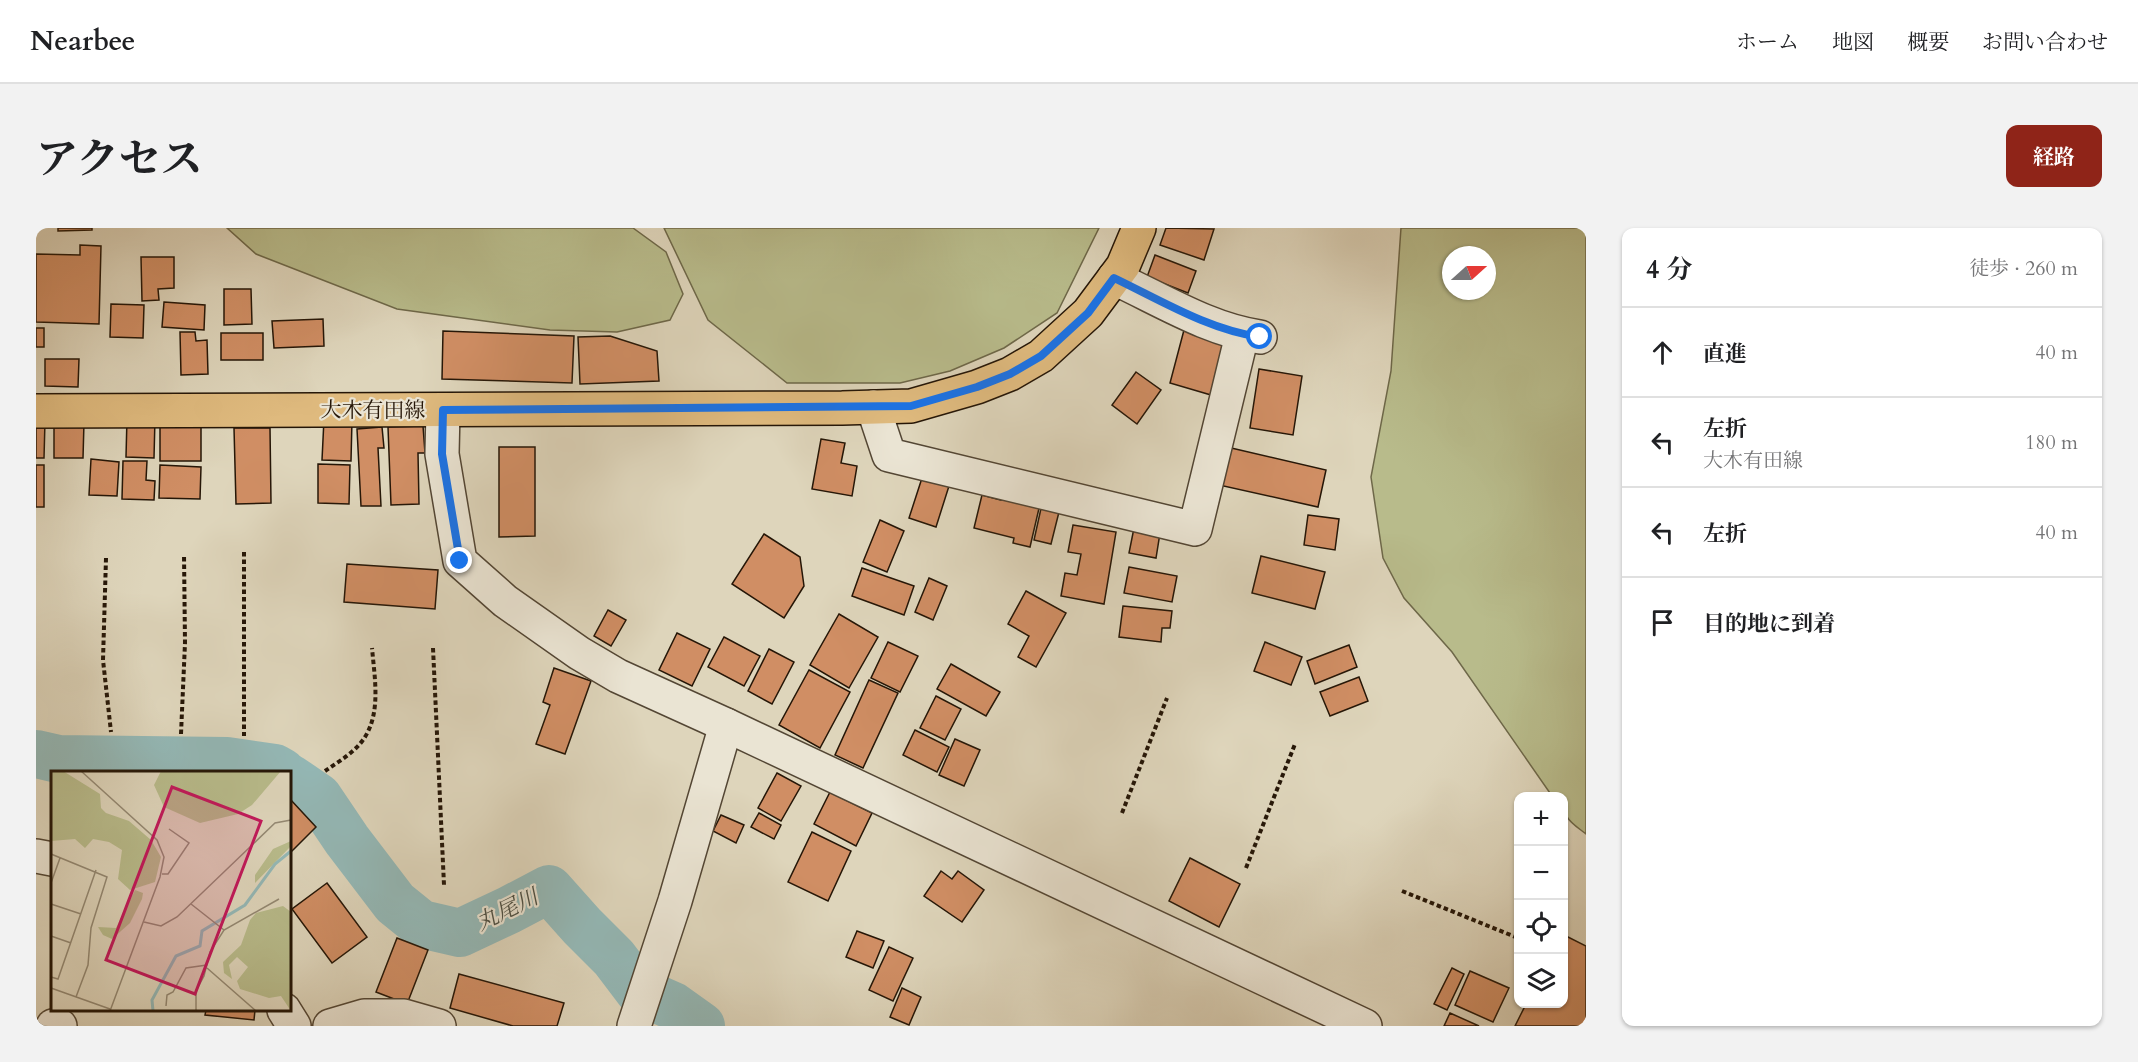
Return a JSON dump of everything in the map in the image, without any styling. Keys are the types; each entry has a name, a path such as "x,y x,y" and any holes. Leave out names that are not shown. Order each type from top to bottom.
{"main road":[{"name":"大木有田線","path":"36,411 911,406 977,387 1010,374 1041,356 1088,313 1123,266 1139,228"}],"street":[{"path":"873,407 889,455 1195,529 1251,336 1206,321 1114,278"},
{"path":"443,410 442,454 460,561 505,601 579,653 618,676 1365,1026"},
{"path":"634,1026 675,902 726,725"},
{"path":"36,856 51,859"},
{"path":"285,1011 294,1026"},
{"path":"330,1026 363,1016 404,1016 439,1026"},
{"path":"53,1026 60,1026"}],"path":[{"path":"244,552 244,736"},
{"path":"182,734 185,643 184,554"},
{"path":"106,558 104,660 111,732"},
{"path":"326,771 357,747 372,722 376,691 372,648"},
{"path":"434,648 444,885"},
{"path":"1122,813 1167,698"},
{"path":"1246,868 1295,744"},
{"path":"1402,891 1514,936"}],"green space":[{"path":"227,228 633,228 666,252 683,294 670,320 617,332 550,330 397,309 256,254"},
{"path":"664,228 1099,228 1057,313 1004,348 950,371 900,383 787,383 708,320"},
{"path":"1401,228 1586,228 1586,834 1568,819 1568,792 1549,792 1452,652 1404,598 1383,558 1371,477 1391,371"}],"building":[{"path":"58,228 92,228 92,230 58,231"},
{"path":"1166,228 1214,229 1204,260 1160,245"},
{"path":"80,245 101,246 99,324 36,322 36,254 80,255"},
{"path":"1155,255 1196,271 1188,293 1147,277"},
{"path":"141,257 174,257 174,288 158,289 159,300 142,301"},
{"path":"224,289 251,289 252,324 224,325"},
{"path":"164,302 205,305 204,330 162,327"},
{"path":"111,304 144,305 143,338 110,337"},
{"path":"323,319 324,346 274,348 272,321"},
{"path":"36,328 44,328 44,347 36,347"},
{"path":"1184,330 1226,342 1211,395 1170,383"},
{"path":"443,331 574,336 572,383 442,379"},
{"path":"180,332 195,332 196,341 207,340 208,374 181,375"},
{"path":"221,333 263,333 263,360 221,360"},
{"path":"610,336 657,351 659,381 580,384 578,337"},
{"path":"45,359 79,359 78,387 45,386"},
{"path":"1259,369 1302,376 1293,435 1250,428"},
{"path":"1136,372 1161,390 1137,424 1112,405"},
{"path":"127,418 155,418 154,458 126,457"},
{"path":"160,419 201,419 201,461 160,461"},
{"path":"324,419 352,420 351,461 322,460"},
{"path":"36,421 45,421 44,458 36,458"},
{"path":"54,422 84,422 83,458 54,458"},
{"path":"423,426 425,453 418,453 419,504 391,505 388,427"},
{"path":"382,427 384,448 378,448 381,506 361,506 357,429"},
{"path":"234,428 270,428 271,503 236,504"},
{"path":"821,439 845,443 841,463 857,466 852,496 812,489"},
{"path":"499,447 535,447 535,536 499,537"},
{"path":"1227,447 1326,470 1318,507 1219,485"},
{"path":"91,459 119,462 117,496 89,495"},
{"path":"123,461 147,461 146,480 155,481 154,500 122,499"},
{"path":"318,464 350,465 349,504 318,503"},
{"path":"36,465 44,465 44,507 36,507"},
{"path":"160,465 201,467 200,499 159,498"},
{"path":"922,478 949,486 936,527 909,518"},
{"path":"1002,494 1040,504 1030,547 1013,543 1014,538 974,528 982,495 1001,500"},
{"path":"1042,504 1060,508 1051,544 1034,540"},
{"path":"1308,515 1339,519 1335,550 1304,545"},
{"path":"880,520 904,531 887,572 863,562"},
{"path":"1073,525 1116,532 1104,604 1061,596 1065,573 1077,575 1081,554 1068,552"},
{"path":"1134,528 1160,533 1156,558 1129,553"},
{"path":"764,534 800,557 804,586 784,618 732,584"},
{"path":"1261,556 1325,572 1315,609 1252,593"},
{"path":"347,564 438,570 435,609 344,602"},
{"path":"1129,567 1177,576 1172,602 1124,593"},
{"path":"862,568 914,586 904,615 852,596"},
{"path":"929,578 947,586 933,620 915,612"},
{"path":"1026,591 1066,613 1036,667 1018,657 1029,636 1008,624"},
{"path":"1123,606 1172,611 1170,628 1162,628 1161,642 1119,637"},
{"path":"608,610 626,620 611,646 594,636"},
{"path":"839,614 878,637 849,688 810,665"},
{"path":"677,633 710,649 692,686 659,670"},
{"path":"724,637 760,656 744,686 708,667"},
{"path":"888,642 918,656 900,692 871,678"},
{"path":"1265,642 1302,657 1291,685 1254,671"},
{"path":"1349,645 1357,667 1315,684 1307,661"},
{"path":"769,649 794,662 772,704 748,691"},
{"path":"951,664 1000,692 986,716 937,689"},
{"path":"554,668 591,681 565,754 536,744 550,705 543,702"},
{"path":"809,670 850,692 820,748 779,725"},
{"path":"1359,677 1368,701 1330,716 1320,692"},
{"path":"869,680 898,693 863,768 835,755"},
{"path":"936,696 961,709 945,740 920,728"},
{"path":"915,730 949,747 937,772 903,755"},
{"path":"955,739 980,750 964,786 939,775"},
{"path":"777,773 801,786 781,821 758,808"},
{"path":"830,792 872,813 856,846 814,824"},
{"path":"291,800 316,827 291,852"},
{"path":"759,813 781,825 774,839 751,827"},
{"path":"721,815 744,825 736,843 713,831"},
{"path":"812,832 851,851 828,901 788,882"},
{"path":"1190,858 1240,884 1219,927 1169,901"},
{"path":"941,871 952,879 958,871 984,890 962,922 924,896"},
{"path":"327,883 367,937 332,963 292,909"},
{"path":"857,931 884,941 873,968 846,957"},
{"path":"1568,937 1586,946 1586,1026 1515,1026 1524,1008 1568,1008"},
{"path":"397,938 428,950 407,1004 376,992"},
{"path":"889,947 913,958 893,1001 869,990"},
{"path":"1452,968 1464,974 1447,1010 1434,1004"},
{"path":"1470,971 1509,988 1493,1022 1455,1005"},
{"path":"459,974 564,1003 557,1026 513,1026 450,1008"},
{"path":"902,988 921,997 909,1025 890,1017"},
{"path":"206,1011 255,1011 254,1020 205,1015"},
{"path":"1450,1013 1479,1026 1444,1026"}],"waterway":[{"name":"丸尾川","path":"36,754 58,759 227,761 275,768 280,771"},
{"name":"丸尾川","path":"291,779 318,797 347,840 395,903 421,924 460,933 549,889 614,958 639,991 673,1006 701,1026"}],"route":[{"path":"460,561 442,454 443,410 911,406 977,387 1010,374 1041,356 1088,313 1114,278 1206,321 1242,335 1260,337"}]}
